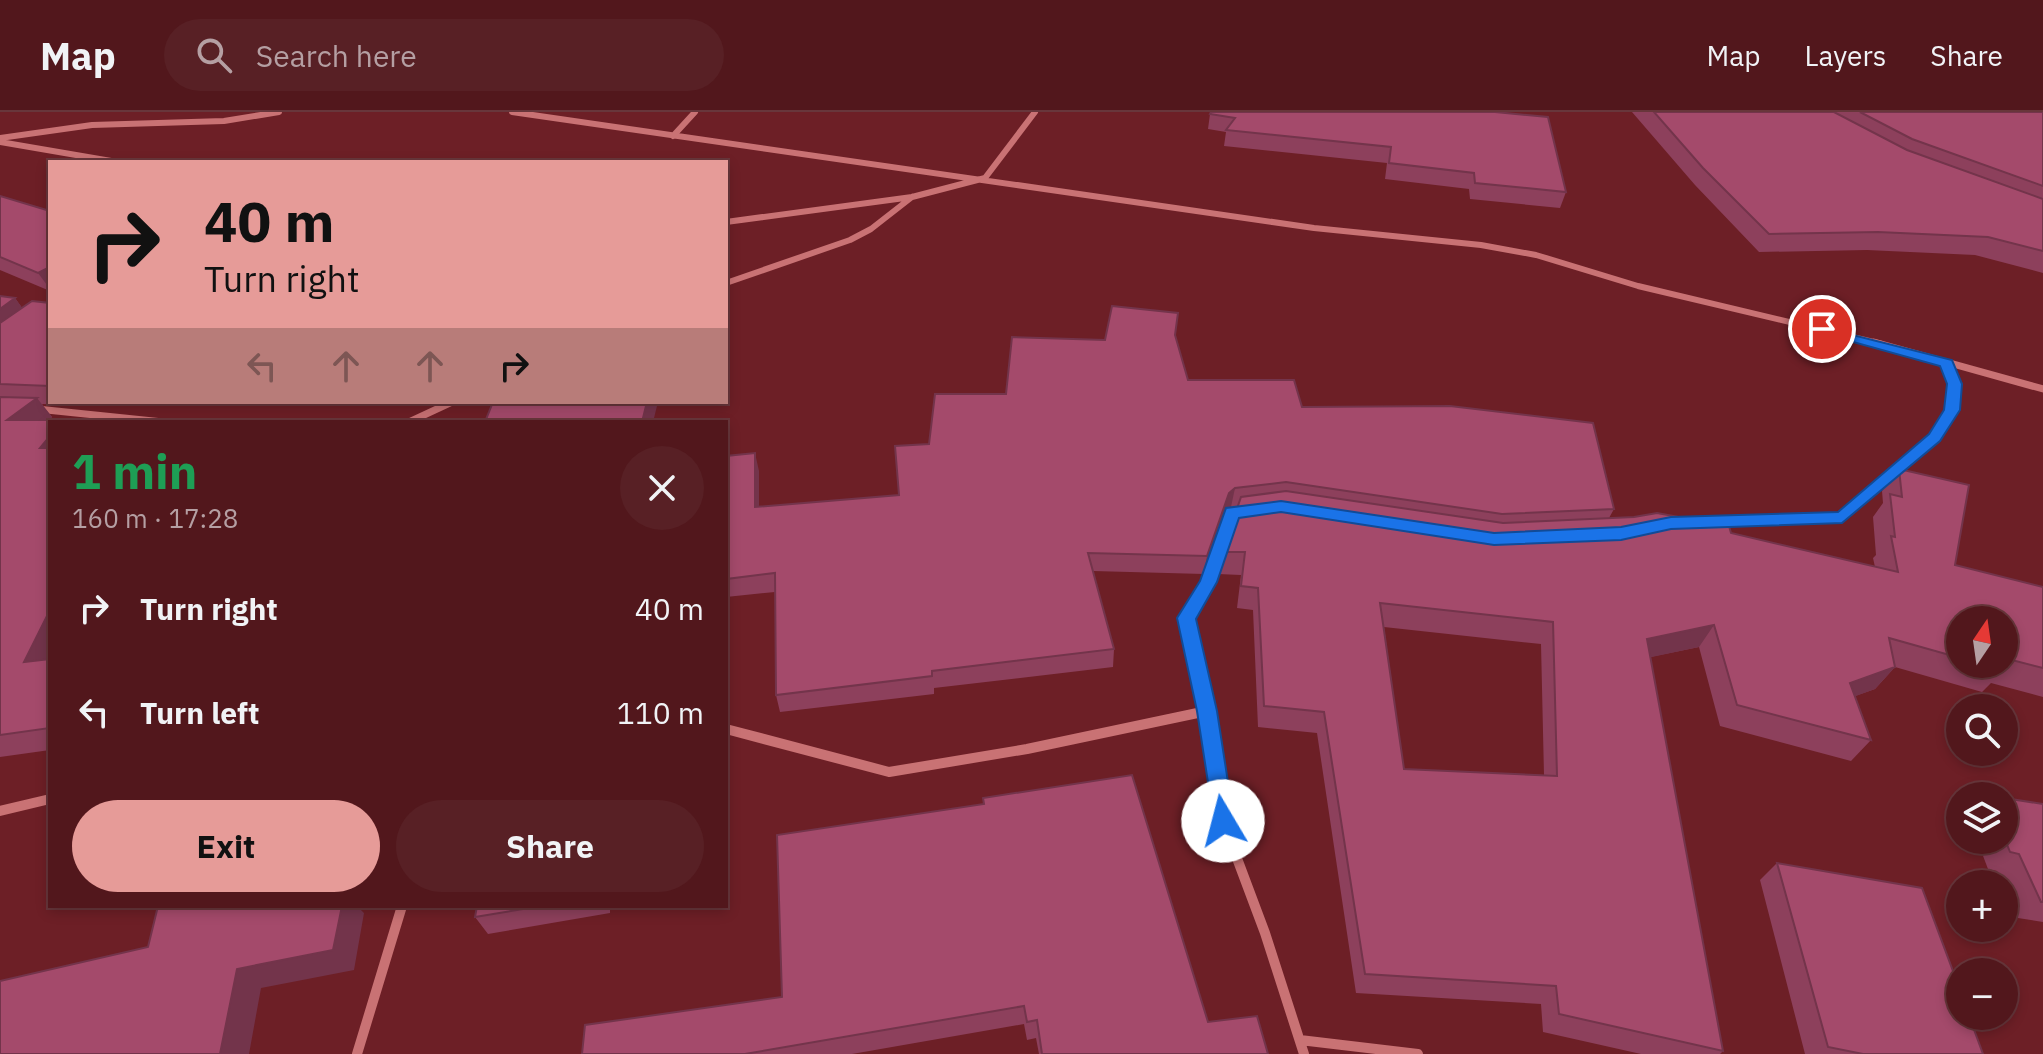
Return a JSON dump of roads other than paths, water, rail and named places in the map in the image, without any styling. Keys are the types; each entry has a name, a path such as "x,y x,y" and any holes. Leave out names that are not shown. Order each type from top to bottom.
{"street":[{"path":"0,140 92,125 224,121 279,112"},
{"path":"512,112 1314,228 1389,233 1536,255 1638,286 1848,335 2043,389"},
{"path":"673,136 695,112"},
{"path":"728,222 912,197 985,178 1035,112"},
{"path":"0,140 106,160"},
{"path":"728,282 850,240 871,229 912,197"},
{"path":"1685,523 1842,517 1934,438 1952,410 1955,384 1947,363"},
{"path":"413,420 448,404"},
{"path":"26,409 142,420"},
{"path":"1256,510 1232,513 1208,582 1187,618 1207,711 1223,821 1304,1054"},
{"path":"728,730 889,772 1027,749 1207,711"},
{"path":"0,811 48,799"},
{"path":"357,1054 401,908"},
{"path":"1300,1040 1418,1054"}]}
